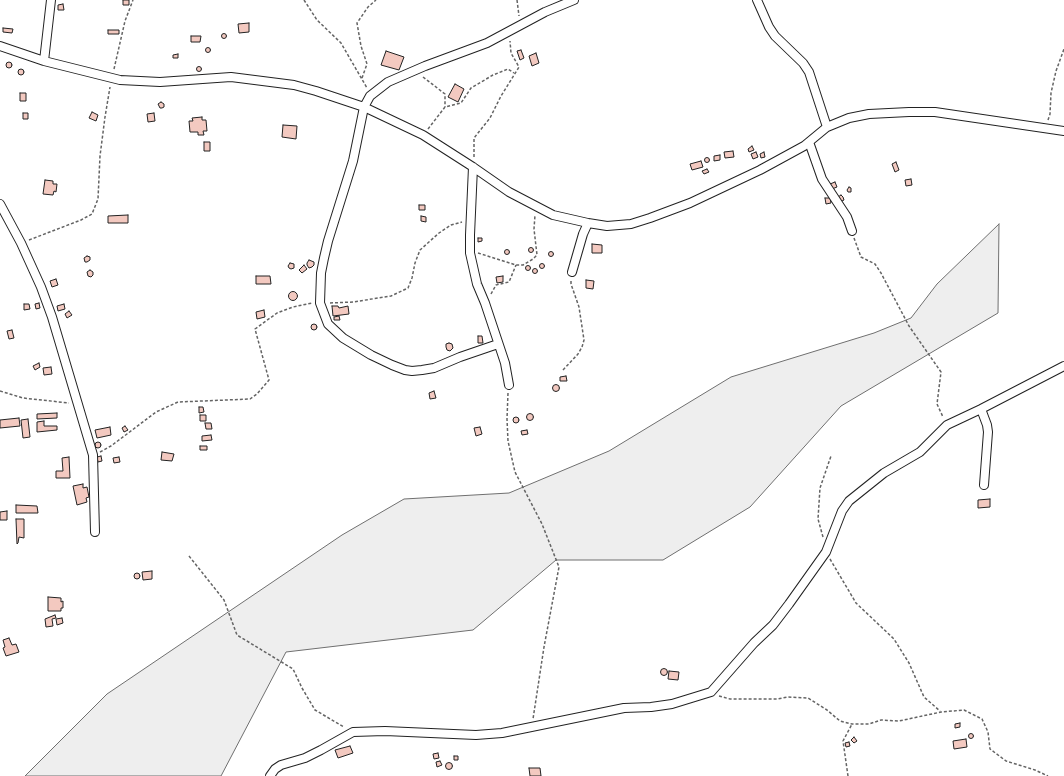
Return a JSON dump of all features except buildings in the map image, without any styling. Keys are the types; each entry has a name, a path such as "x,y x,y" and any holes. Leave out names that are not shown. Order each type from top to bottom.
{"street":[{"path":"44,61 51,0"},
{"path":"498,344 434,368 412,371 392,365 371,355 343,338 328,324 320,303 321,273 326,246 353,161 364,107 370,96 388,82 414,70 487,43 520,25 574,0"},
{"path":"757,0 769,27 776,36 804,63 809,72 827,127"},
{"path":"0,46 44,61 112,79 134,82 160,82 231,77 294,84 364,107 423,135 509,192 537,207 553,214 588,223 608,226 630,224 690,203 792,153 809,142 827,127 849,118 869,114 935,112 1064,131"},
{"path":"809,142 822,179 844,212 852,231"},
{"path":"473,167 470,253 477,284 505,363 509,385"},
{"path":"0,204 21,243 41,287 52,317 93,456 95,532"},
{"path":"572,272 585,227 588,223"},
{"path":"270,776 275,768 280,765 305,758 353,732 385,731 476,735 502,733 624,708 651,707 672,704 711,692 754,643 773,625 826,552 842,511 849,501 884,473 920,452 947,425 1064,366"},
{"path":"980,409 987,425 988,432 984,484"}],"path":[{"path":"21,243 81,220 92,214 98,199 100,156 112,79 125,22 133,0"},
{"path":"304,0 316,20 341,43 362,78 370,96"},
{"path":"362,78 367,64 361,46 357,23 368,7 376,0"},
{"path":"517,0 520,25"},
{"path":"473,167 474,138 490,118 519,67 511,53 508,32"},
{"path":"1046,128 1050,114 1051,93 1056,71 1064,48"},
{"path":"445,106 461,103 471,88 493,75 508,69 514,74"},
{"path":"414,70 445,94 445,106 423,135"},
{"path":"470,253 479,253 516,265 523,265 533,259 537,255 534,229 537,207"},
{"path":"93,456 111,446 156,412 178,402 250,399 254,397 269,380 255,329 277,313 304,304 353,302 391,296 402,292 408,288 420,250 451,225 471,219"},
{"path":"852,231 861,257 875,264 909,326 941,372 937,404 947,425"},
{"path":"485,303 496,285 509,282 512,271 516,265"},
{"path":"563,370 578,354 584,340 578,307 571,284 572,272"},
{"path":"509,385 507,419 508,441 515,472 542,524 559,567 531,727"},
{"path":"0,392 23,398 77,404"},
{"path":"831,456 820,488 818,519 826,552 856,603 894,639 909,663 924,697 941,712"},
{"path":"189,556 224,600 237,636 293,669 315,710 353,732"},
{"path":"711,692 717,696 730,699 777,699 788,697 808,698 828,710 840,721 852,724 869,724 881,720 899,721 941,712 964,710 982,719 988,732 990,749 1006,761 1035,770 1048,776"},
{"path":"848,776 843,741 852,724"}],"shaded area":[{"path":"999,224 998,313 841,406 750,507 663,560 556,560 473,630 286,652 221,776 25,776 107,694 342,535 404,499 509,493 609,451 731,377 874,333 911,318 937,284"}]}
